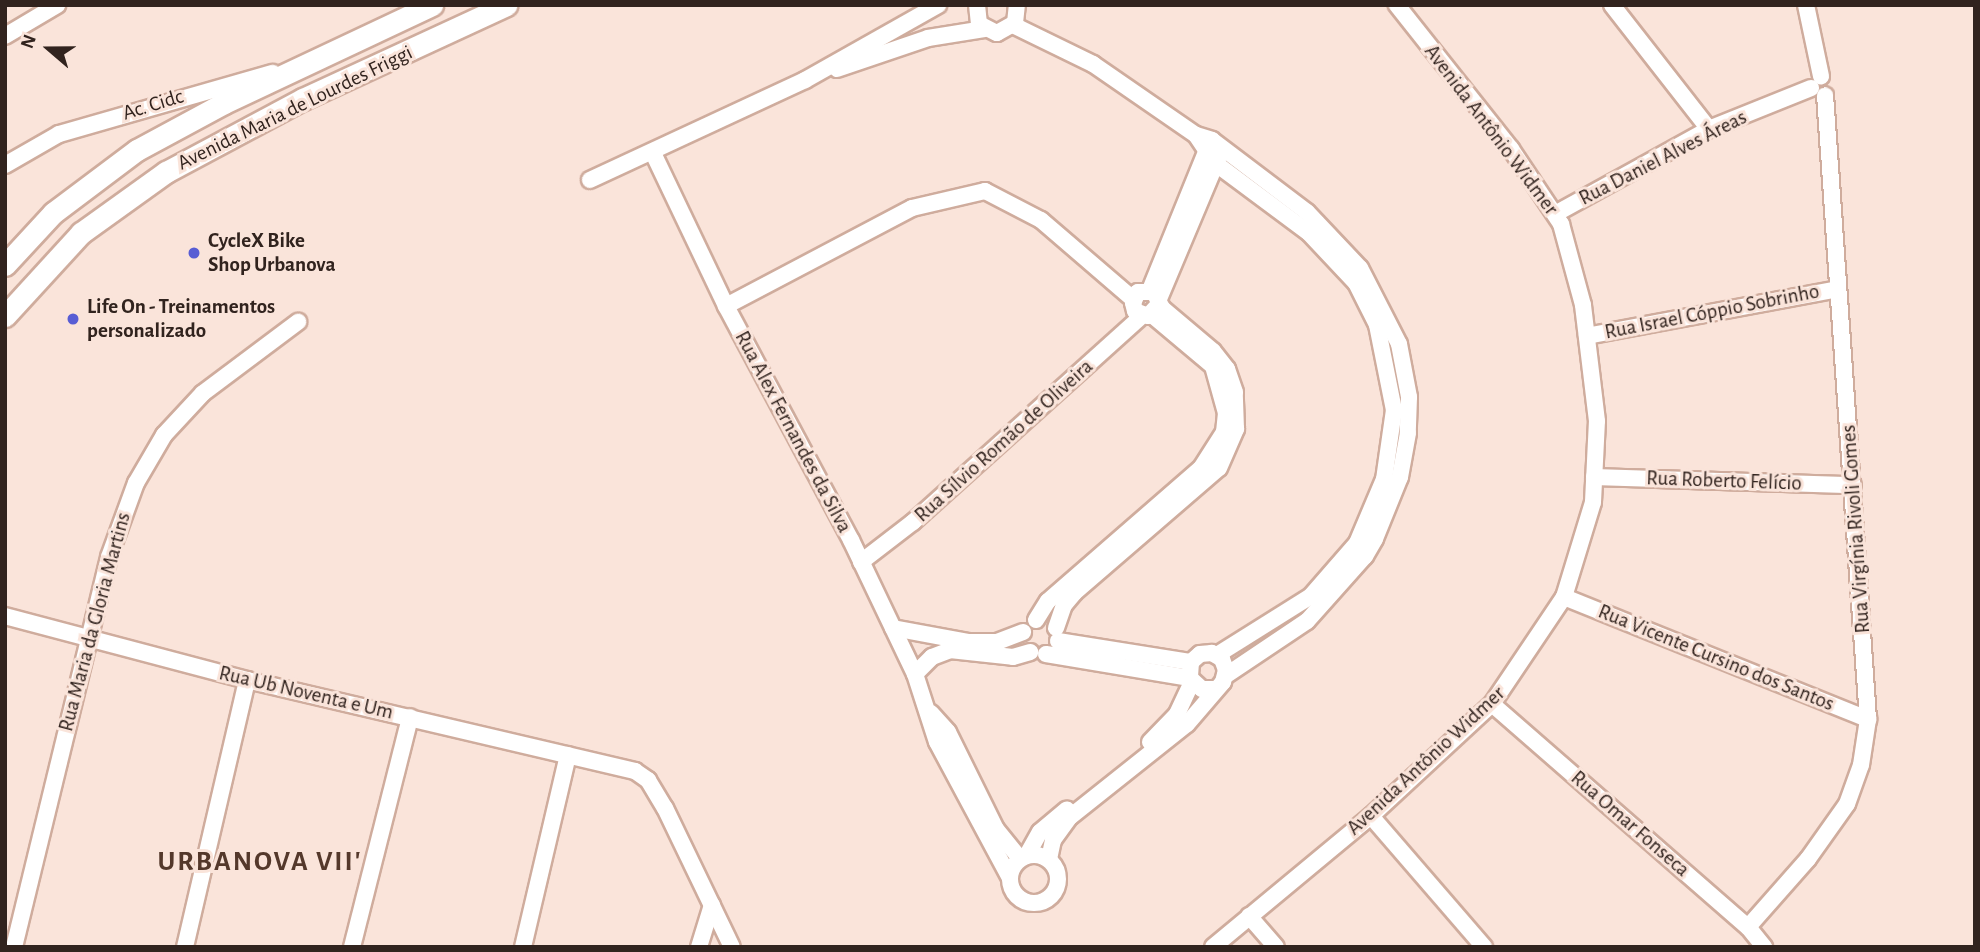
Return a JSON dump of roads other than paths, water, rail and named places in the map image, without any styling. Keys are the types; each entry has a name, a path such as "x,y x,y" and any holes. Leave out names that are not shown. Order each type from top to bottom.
{"street":[{"path":"5,36 57,5"},
{"name":"Avenida Maria de Lourdes Friggi","path":"5,265 53,213 137,150 432,5"},
{"name":"Avenida Maria de Lourdes Friggi","path":"5,316 81,233 166,172 303,99 506,5"},
{"path":"590,180 805,80 938,5"},
{"path":"977,5 976,17 984,29"},
{"path":"1013,25 1017,5"},
{"name":"Avenida Antônio Widmer","path":"1213,947 1371,816 1492,704 1564,597 1593,502 1597,421 1583,305 1555,214 1511,149 1397,5"},
{"path":"1612,5 1709,129"},
{"name":"Rua Virgínia Rivoli Gomes","path":"1748,927 1808,859 1847,804 1861,765 1868,719 1837,289 1819,86 1805,5"},
{"path":"805,80 901,46 984,29 997,33 1013,25 1071,50 1210,148 1307,212 1360,268 1379,298 1399,344 1409,397 1400,477 1365,556 1307,621 1225,676 1187,724 1070,817 1053,840 1049,859 1058,880 1045,901 1021,900 1010,878 1040,832 1155,738 1177,714 1191,674 1206,652 1217,655 1225,664 1225,676"},
{"name":"Ac. Cidc","path":"5,165 59,134 309,64"},
{"name":"Rua Daniel Alves Áreas","path":"1555,214 1709,129 1819,86"},
{"path":"1210,148 1309,233 1356,283 1377,325 1386,355 1394,418 1384,479 1357,543 1311,596 1217,655"},
{"name":"Rua Sílvio Romão de Oliveira","path":"861,562 913,522 1153,305 1210,148"},
{"name":"Rua Alex Fernandes da Silva","path":"653,153 726,306 861,562 915,674 931,713 937,742 1010,878"},
{"path":"726,306 912,208 985,191 1041,220 1133,299 1138,292 1227,369 1235,392 1236,429 1219,468 1074,593 1064,605 1057,635 1038,653"},
{"name":"Rua Israel Cóppio Sobrinho","path":"1587,336 1837,289"},
{"path":"893,628 968,642 998,642 1023,632 1036,620 1048,601 1201,468 1224,432 1226,413 1213,366 1153,305"},
{"name":"Rua Maria da Gloria Martins","path":"14,947 88,639 122,514 164,435 227,371 298,322"},
{"name":"Rua Roberto Felício","path":"1594,477 1853,485"},
{"name":"Rua Vicente Cursino dos Santos","path":"1564,597 1868,719"},
{"name":"Rua Ub Noventa e Um","path":"5,617 247,680 635,771 652,785 732,947"},
{"path":"1036,620 1047,621 1057,635 1191,674 1202,689 1214,689"},
{"path":"1023,632 1023,643 1038,653"},
{"path":"915,674 932,657 950,650 1013,657 1038,653 1191,674"},
{"path":"185,947 247,680"},
{"name":"Rua Omar Fonseca","path":"1492,704 1748,927 1764,947"},
{"name":"Rua Alex Fernandes da Silva","path":"931,713 948,732 996,829 1024,857"},
{"path":"352,947 410,717"},
{"path":"523,947 568,755"},
{"path":"1371,816 1484,947"},
{"path":"1024,857 1049,859"},
{"path":"699,947 712,905"},
{"path":"1250,916 1276,947"}],"place":[{"name":"CycleX Bike Shop Urbanova","path":"194,253"},
{"name":"Life On - Treinamentos personalizado","path":"73,319"}],"district":[{"name":"URBANOVA VII'","path":"260,862"}]}
